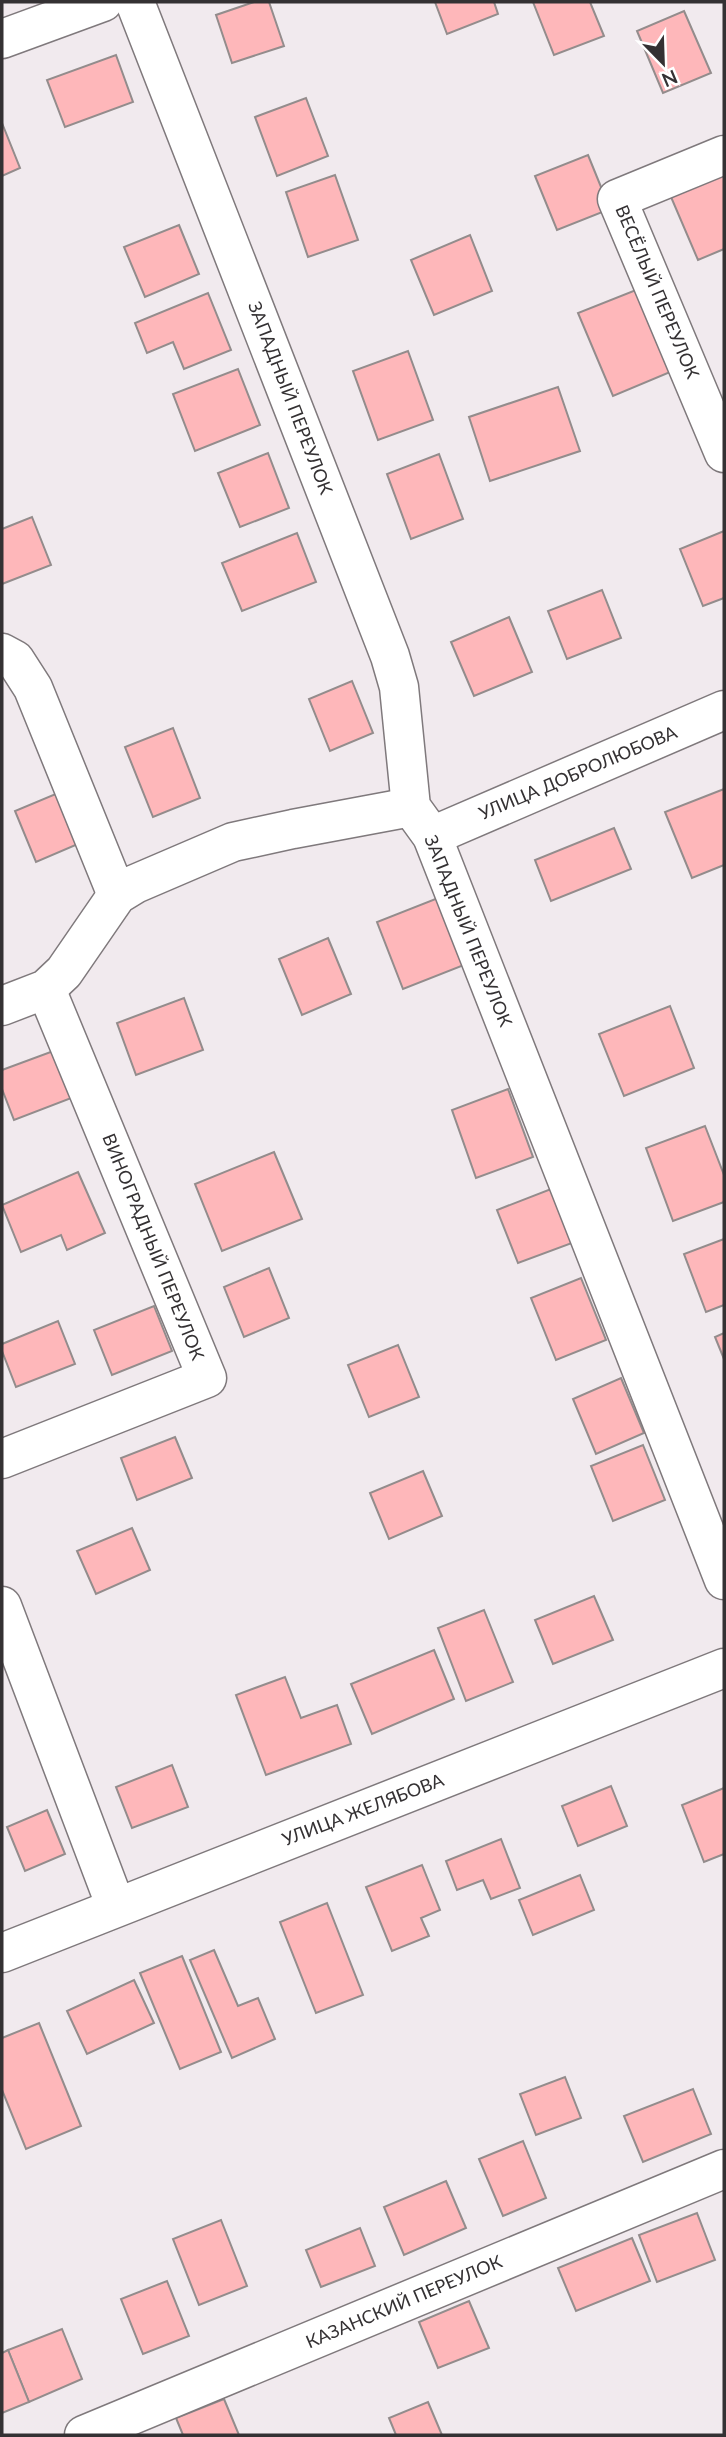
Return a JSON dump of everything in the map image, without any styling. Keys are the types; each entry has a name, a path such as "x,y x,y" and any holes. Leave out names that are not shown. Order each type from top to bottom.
{"street":[{"path":"2,39 103,2"},
{"name":"ЗАПАДНЫЙ ПЕРЕУЛОК","path":"135,2 390,656 399,687 421,822 724,1580"},
{"name":"ВЕСЁЛЫЙ ПЕРЕУЛОК","path":"724,155 617,199 724,453"},
{"path":"2,653 15,660 33,688 117,895"},
{"name":"УЛИЦА ДОБРОЛЮБОВА","path":"2,1006 46,989 64,972 117,895 135,884 233,842 293,828 421,822 724,710"},
{"name":"ВИНОГРАДНЫЙ ПЕРЕУЛОК","path":"2,1459 207,1378 46,989"},
{"path":"2,1606 116,1907"},
{"name":"УЛИЦА ЖЕЛЯБОВА","path":"2,1954 724,1668"},
{"name":"КАЗАНСКИЙ ПЕРЕУЛОК","path":"84,2435 724,2169"}],"building":[{"path":"254,2 269,2 284,46 232,63 216,15"},
{"path":"435,2 494,2 498,14 447,34"},
{"path":"533,2 590,2 604,36 554,55"},
{"path":"684,11 711,73 663,93 637,31"},
{"path":"116,55 133,102 65,127 47,80"},
{"path":"306,98 328,156 277,176 255,117"},
{"path":"2,123 20,168 2,176"},
{"path":"588,155 610,209 557,230 535,176"},
{"path":"335,175 358,240 308,257 286,192"},
{"path":"724,175 724,249 698,260 671,197"},
{"path":"179,225 199,274 145,297 124,247"},
{"path":"470,235 492,291 434,315 411,260"},
{"path":"641,288 675,370 613,396 578,313"},
{"path":"208,293 231,350 184,369 173,342 147,353 135,323"},
{"path":"408,351 433,420 378,440 353,371"},
{"path":"238,369 260,425 195,451 173,394"},
{"path":"558,387 580,451 490,481 469,417"},
{"path":"268,453 289,508 240,527 218,473"},
{"path":"439,454 463,519 411,539 387,474"},
{"path":"32,517 51,565 2,584 2,529"},
{"path":"724,531 724,598 703,606 680,549"},
{"path":"297,533 316,582 242,611 222,563"},
{"path":"602,590 621,638 567,659 548,611"},
{"path":"509,617 532,672 474,696 451,642"},
{"path":"352,681 373,733 330,751 309,699"},
{"path":"173,728 200,798 153,817 125,747"},
{"path":"724,789 724,865 692,878 665,812"},
{"path":"58,793 78,844 36,862 15,811"},
{"path":"614,828 631,869 551,901 535,860"},
{"path":"438,898 464,965 403,989 377,922"},
{"path":"328,938 351,994 302,1015 279,959"},
{"path":"184,998 203,1050 136,1075 117,1023"},
{"path":"670,1006 694,1068 624,1096 599,1034"},
{"path":"56,1050 74,1097 14,1120 2,1089 2,1070"},
{"path":"508,1089 533,1157 476,1178 452,1110"},
{"path":"705,1126 724,1175 724,1202 673,1221 646,1148"},
{"path":"274,1152 302,1219 222,1251 195,1184"},
{"path":"78,1172 105,1233 67,1250 61,1235 21,1252 2,1205"},
{"path":"551,1189 572,1243 518,1263 497,1210"},
{"path":"724,1239 724,1305 706,1312 684,1254"},
{"path":"269,1268 289,1318 244,1337 224,1287"},
{"path":"581,1278 606,1340 556,1360 531,1298"},
{"path":"154,1306 172,1351 112,1375 94,1330"},
{"path":"58,1321 75,1364 16,1387 2,1351 2,1344"},
{"path":"724,1333 724,1359 715,1337"},
{"path":"398,1345 419,1397 369,1417 348,1365"},
{"path":"621,1378 644,1433 596,1454 573,1399"},
{"path":"175,1437 192,1478 137,1500 121,1458"},
{"path":"643,1445 665,1500 613,1521 591,1466"},
{"path":"423,1471 442,1516 389,1539 370,1493"},
{"path":"132,1528 150,1570 96,1594 77,1551"},
{"path":"594,1596 613,1640 553,1664 535,1620"},
{"path":"484,1610 513,1682 466,1701 438,1628"},
{"path":"434,1650 454,1699 372,1734 351,1684"},
{"path":"285,1677 301,1718 337,1705 351,1744 266,1775 236,1695"},
{"path":"172,1765 188,1807 132,1828 116,1787"},
{"path":"611,1786 627,1826 578,1846 562,1806"},
{"path":"724,1788 724,1854 704,1862 682,1805"},
{"path":"47,1810 65,1854 25,1871 7,1827"},
{"path":"501,1839 520,1888 491,1899 483,1880 457,1890 446,1861"},
{"path":"422,1865 440,1910 421,1918 429,1936 392,1951 366,1887"},
{"path":"580,1875 594,1910 533,1935 519,1900"},
{"path":"327,1903 363,1995 316,2013 280,1922"},
{"path":"214,1950 238,2006 258,1998 275,2039 232,2058 190,1960"},
{"path":"182,1956 221,2052 180,2069 140,1973"},
{"path":"134,1980 154,2023 87,2054 67,2011"},
{"path":"39,2023 81,2126 26,2149 2,2090 2,2038"},
{"path":"565,2077 581,2118 536,2135 520,2094"},
{"path":"693,2089 711,2134 643,2162 624,2116"},
{"path":"523,2141 546,2198 503,2216 479,2159"},
{"path":"446,2181 466,2228 404,2255 384,2207"},
{"path":"697,2213 715,2260 657,2282 639,2235"},
{"path":"221,2220 247,2286 199,2305 173,2239"},
{"path":"360,2228 375,2266 321,2287 306,2250"},
{"path":"632,2238 650,2281 576,2311 558,2268"},
{"path":"167,2281 189,2336 143,2354 121,2299"},
{"path":"469,2301 489,2348 438,2368 419,2322"},
{"path":"62,2329 82,2379 29,2402 8,2350"},
{"path":"8,2350 29,2402 2,2413 2,2353"},
{"path":"224,2399 239,2435 183,2435 176,2418"},
{"path":"428,2402 442,2435 396,2435 389,2418"}]}
